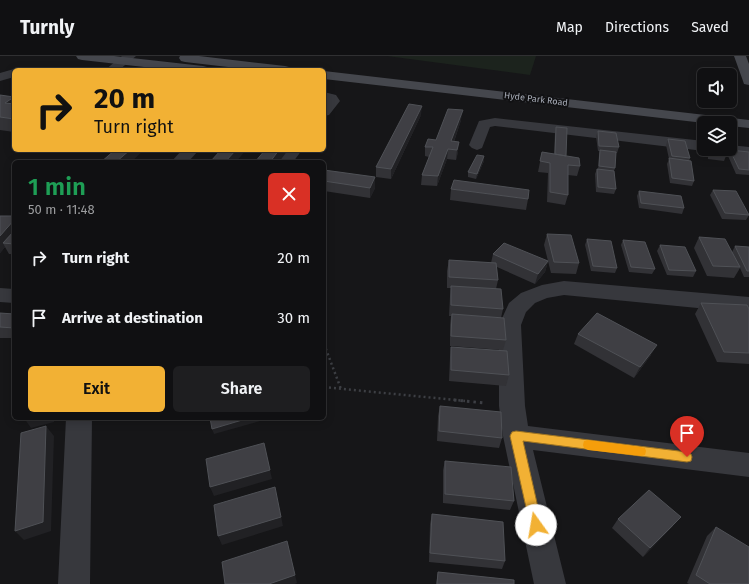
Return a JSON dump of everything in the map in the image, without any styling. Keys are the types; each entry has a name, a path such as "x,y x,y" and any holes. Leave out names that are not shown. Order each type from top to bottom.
{"street":[{"path":"82,56 186,68"},
{"path":"166,56 268,68"},
{"path":"740,56 749,81"},
{"path":"0,77 12,74"},
{"name":"Hyde Park Road","path":"326,74 749,124"},
{"name":"Hyde Park Road","path":"326,84 697,130"},
{"path":"326,97 331,98 333,101 326,110"},
{"path":"477,145 484,124 495,122 697,145"},
{"path":"737,135 749,137"},
{"path":"737,150 749,152"},
{"path":"182,160 189,152"},
{"path":"550,584 516,436 512,406 510,325 517,308 528,298 542,292 564,288 749,305"},
{"path":"0,295 12,296"},
{"path":"74,584 79,420"},
{"path":"516,436 749,465"}],"path":[{"path":"326,349 341,389"},
{"path":"326,387 512,406"}],"shaded area":[{"path":"387,56 536,56 530,75"}],"building":[{"path":"0,95 12,97 12,98 5,103 12,104 12,119 0,117"},
{"path":"409,104 422,106 391,169 376,167"},
{"path":"448,109 463,110 451,141 459,142 457,150 448,149 438,176 422,175 433,147 425,147 428,139 436,140"},
{"path":"556,127 567,128 566,156 555,154"},
{"path":"598,131 616,133 619,147 599,146"},
{"path":"668,139 685,141 690,158 672,156"},
{"path":"600,150 616,152 615,168 599,166"},
{"path":"737,151 749,152 749,170 739,169 733,156 737,156"},
{"path":"113,152 128,152 118,160 103,160"},
{"path":"219,152 234,152 227,160 212,160"},
{"path":"263,152 278,152 272,160 257,160"},
{"path":"542,152 579,158 580,166 568,165 568,195 550,192 550,163 540,161"},
{"path":"477,155 484,156 477,174 468,172"},
{"path":"669,158 691,161 694,181 672,178"},
{"path":"597,169 614,171 616,189 598,187"},
{"path":"326,170 375,177 370,188 326,181"},
{"path":"454,180 529,190 528,199 451,189"},
{"path":"713,190 736,191 749,215 725,213"},
{"path":"639,191 681,196 684,208 641,203"},
{"path":"0,216 12,216 12,222 0,236"},
{"path":"12,233 12,244 3,243"},
{"path":"547,234 571,235 579,263 554,262"},
{"path":"699,237 725,239 740,267 713,266"},
{"path":"587,239 611,241 617,268 593,266"},
{"path":"623,240 645,242 655,269 631,267"},
{"path":"504,243 548,261 538,274 493,254"},
{"path":"660,245 685,247 696,271 669,270"},
{"path":"735,246 749,247 749,271 747,271"},
{"path":"449,260 496,263 498,280 449,277"},
{"path":"451,286 501,289 503,309 451,305"},
{"path":"701,303 747,305 749,309 749,353 724,352"},
{"path":"0,313 12,314 12,328 0,327"},
{"path":"597,313 657,345 640,367 578,334"},
{"path":"452,314 504,318 506,340 451,336"},
{"path":"451,347 507,351 509,375 451,370"},
{"path":"440,406 501,412 502,438 439,431"},
{"path":"210,420 242,420 212,429"},
{"path":"46,426 43,522 15,531 21,433"},
{"path":"264,443 270,470 210,487 206,459"},
{"path":"445,461 511,467 514,501 445,494"},
{"path":"275,487 281,517 218,536 214,505"},
{"path":"649,490 681,517 650,548 618,519"},
{"path":"432,514 503,522 505,561 430,553"},
{"path":"716,527 749,547 749,584 710,584 696,575"},
{"path":"287,541 295,575 269,584 225,584 222,562"},
{"path":"438,572 514,580 514,584 437,584"}],"slow traffic":[{"path":"588,445 641,451"}],"route":[{"path":"536,525 516,436 687,457"}]}
